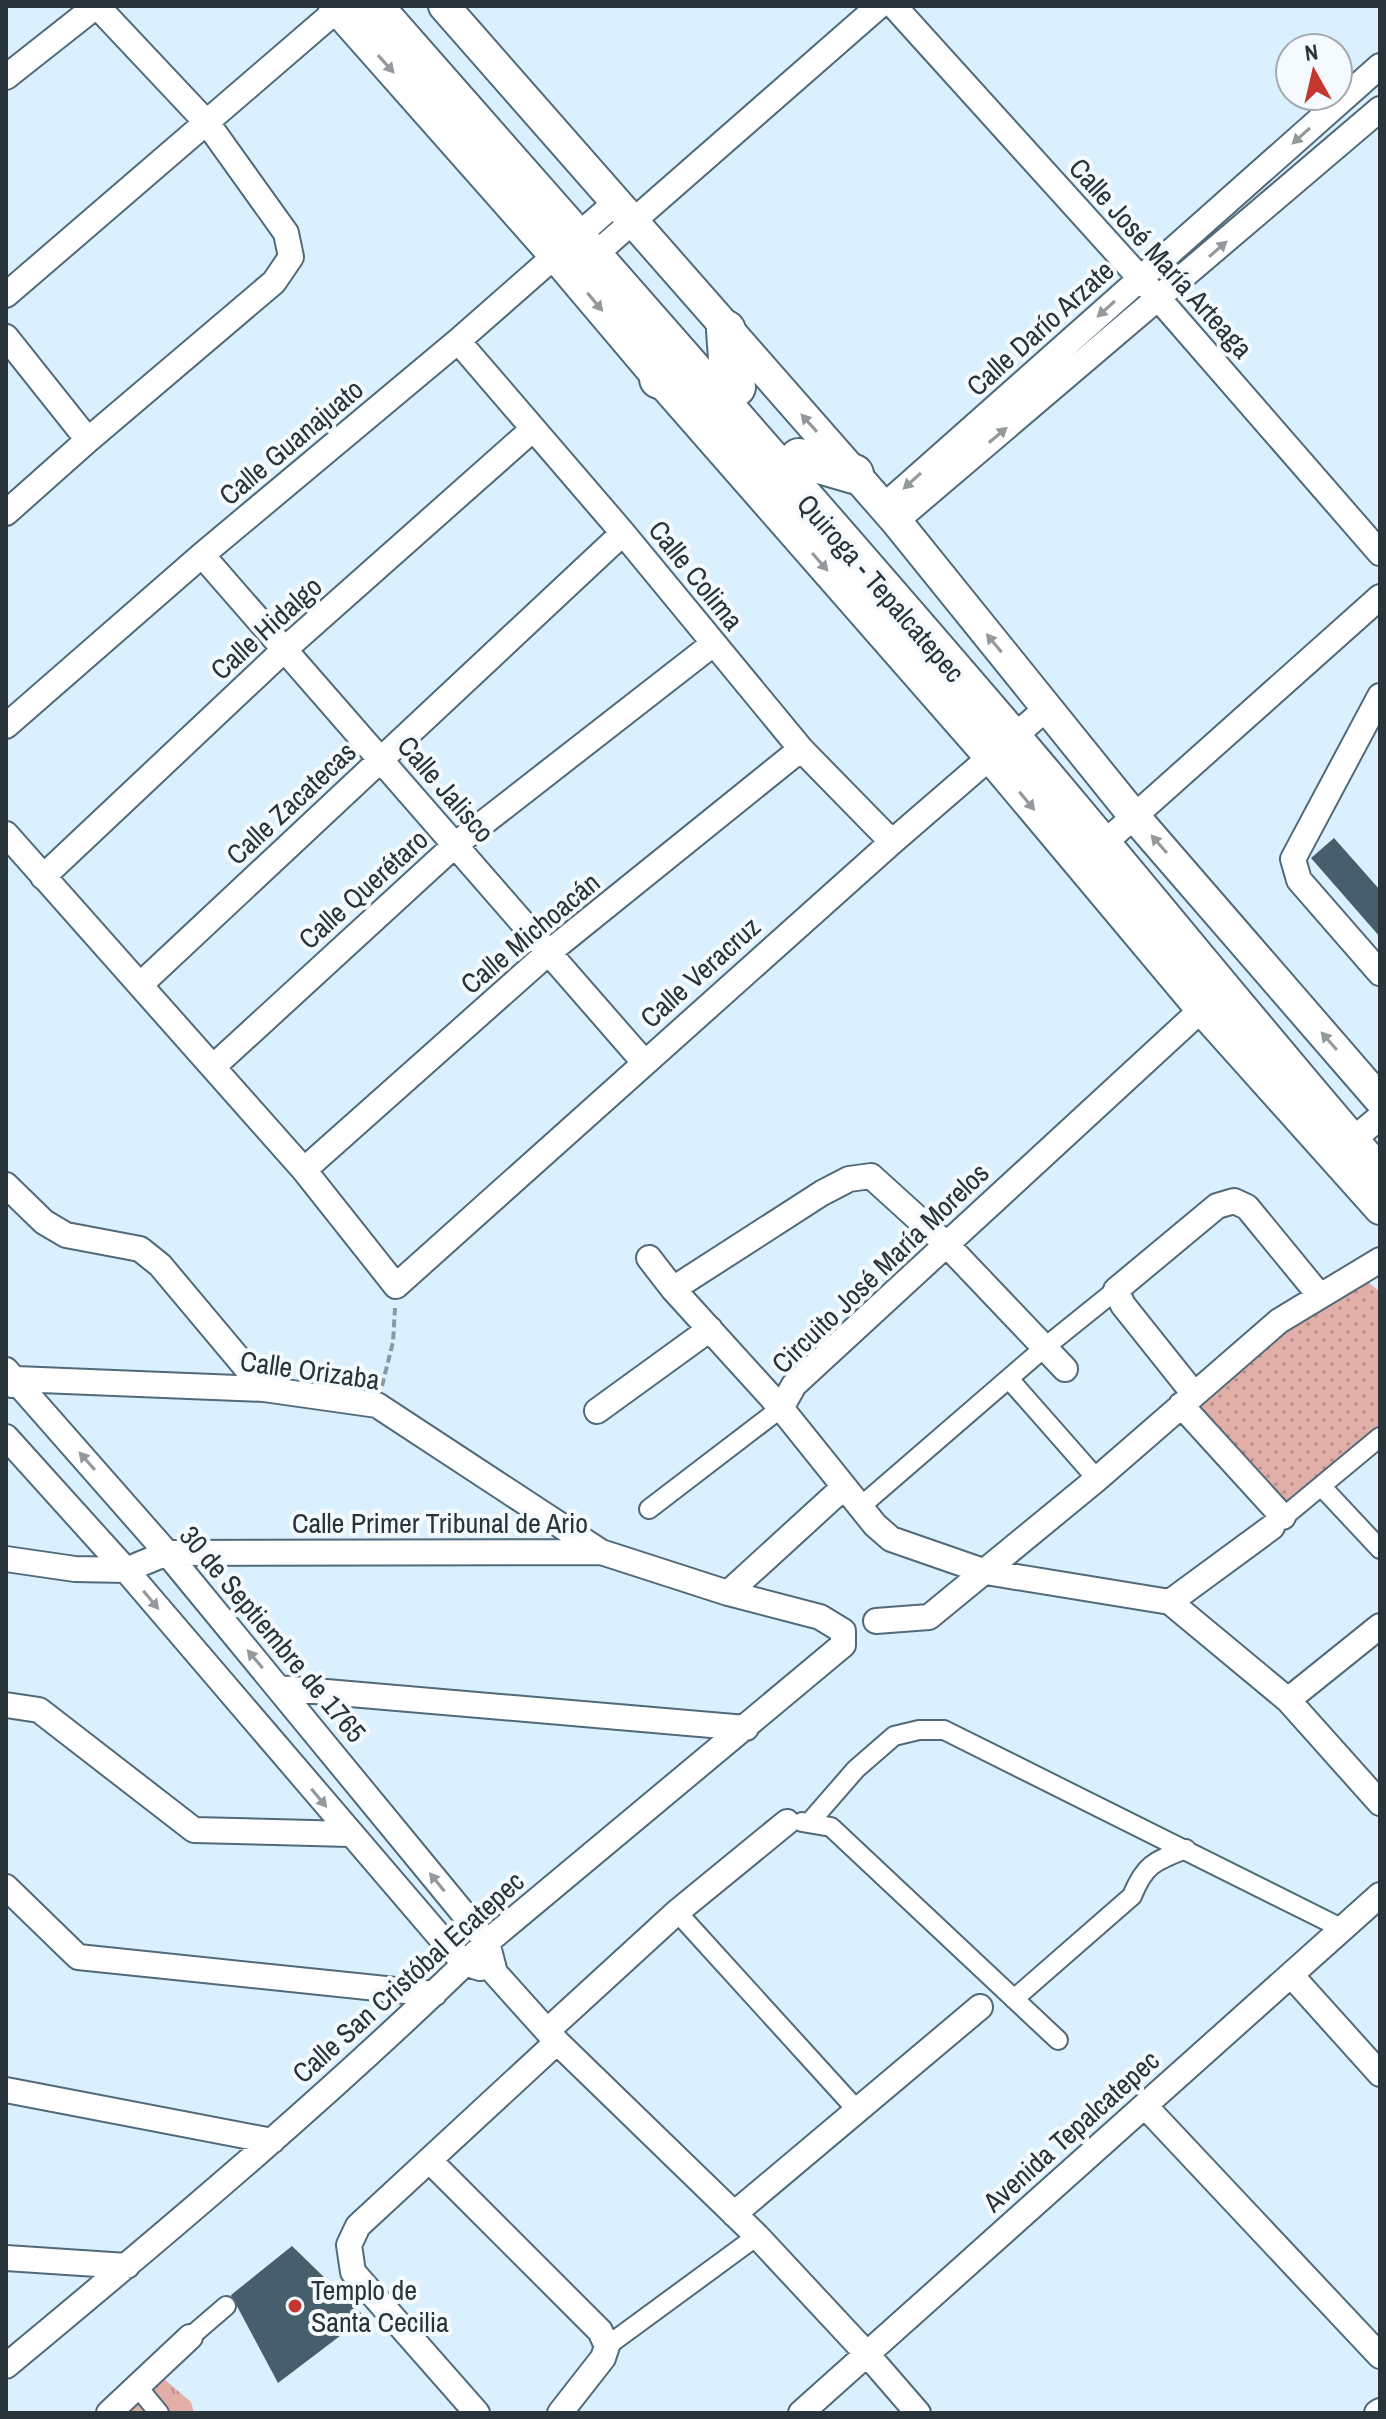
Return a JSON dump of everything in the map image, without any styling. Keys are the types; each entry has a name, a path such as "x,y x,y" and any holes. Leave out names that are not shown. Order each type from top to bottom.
{"main road":[{"name":"Quiroga - Tepalcatepec","path":"406,6 593,239 1108,840 1366,1130 1380,1177"},
{"name":"Quiroga - Tepalcatepec","path":"348,7 593,239"},
{"path":"659,379 728,394 726,330"},
{"path":"793,530 790,466 854,474"},
{"name":"Quiroga - Tepalcatepec","path":"1108,840 1211,1000 1366,1130"}],"street":[{"path":"6,77 97,6 208,124 286,233 291,257 274,282 6,513"},
{"path":"444,6 593,239 659,379 793,530 1018,732"},
{"name":"Calle Guanajuato","path":"6,726 202,555 458,341 593,239 879,6"},
{"name":"Calle José María Arteaga","path":"894,6 1141,278 1380,553"},
{"path":"6,295 348,7"},
{"name":"Calle Darío Arzate","path":"890,514 1141,278 1380,66"},
{"name":"Calle Darío Arzate","path":"890,514 1159,299 1380,109"},
{"path":"593,239 726,330 890,514 1018,732"},
{"path":"6,337 88,440"},
{"name":"Calle Colima","path":"458,341 623,533 801,749 892,842"},
{"name":"Calle Hidalgo","path":"43,877 284,650 533,429"},
{"name":"Calle Zacatecas","path":"140,985 623,533"},
{"name":"Calle Jalisco","path":"202,555 644,1062"},
{"path":"1108,840 1380,597"},
{"name":"Calle Querétaro","path":"213,1067 455,845 713,644"},
{"path":"1380,696 1293,859 1299,880 1380,973"},
{"name":"Calle Veracruz","path":"396,1286 1018,732"},
{"name":"Calle Michoacán","path":"304,1170 548,953 801,749"},
{"path":"6,834 304,1170 396,1286"},
{"name":"Circuito José María Morelos","path":"1170,1602 986,1572 891,1539 875,1525 781,1408 794,1385 1211,1000"},
{"path":"1366,1130 1380,1209"},
{"path":"673,1289 822,1193 849,1179 871,1176 947,1245 1065,1369"},
{"path":"6,1185 44,1222 66,1235 140,1249 160,1265 264,1389"},
{"path":"860,1507 1044,1348 1217,1206 1234,1201 1247,1207 1320,1296"},
{"path":"649,1258 673,1289 781,1408 649,1509"},
{"path":"876,1621 929,1617 1097,1479 1279,1321 1380,1260"},
{"path":"1116,1290 1188,1400 1278,1522"},
{"path":"597,1411 710,1329"},
{"path":"1009,1379 1097,1479"},
{"name":"Calle Orizaba","path":"9,1380 264,1389 377,1405 601,1552"},
{"name":"30 de Septiembre de 1765","path":"9,1380 167,1553 487,1942"},
{"path":"6,1437 126,1570 446,1944 465,1963 495,1973"},
{"path":"1380,1437 1278,1522 1170,1602 1288,1700 1380,1803"},
{"path":"1321,1486 1380,1549"},
{"path":"728,1593 844,1487"},
{"name":"Calle Primer Tribunal de Ario","path":"167,1553 601,1552 728,1593 820,1617 843,1631"},
{"path":"6,1559 75,1569 126,1570 167,1553"},
{"path":"1288,1700 1380,1626"},
{"name":"Calle San Cristóbal Ecatepec","path":"6,2366 272,2141 487,1942 843,1645 843,1631"},
{"path":"280,1688 746,1728"},
{"path":"6,1705 39,1710 194,1830 350,1834"},
{"path":"477,2413 353,2272 349,2245 358,2226 430,2161 677,1912 798,1822 894,1736 919,1730 944,1730 1341,1928"},
{"path":"798,1822 831,1827 1058,2040"},
{"path":"1014,1999 1132,1896 1140,1877 1152,1862 1186,1849"},
{"path":"6,1887 78,1957 434,1994"},
{"name":"Avenida Tepalcatepec","path":"801,2413 1380,1895"},
{"path":"677,1912 856,2109"},
{"path":"487,1942 495,1973 552,2036 757,2236 918,2413"},
{"path":"1291,1975 1380,2074"},
{"path":"734,2214 980,2007"},
{"path":"6,2090 272,2141"},
{"path":"1145,2106 1380,2356"},
{"path":"430,2161 600,2331 607,2346"},
{"path":"560,2413 603,2358 607,2346 757,2236"},
{"path":"6,2258 127,2266"},
{"path":"109,2413 136,2385 226,2306"},
{"path":"136,2385 159,2413"}],"path":[{"path":"377,1405 393,1342 396,1286"}],"green space":[{"path":"1360,1275 1380,1292 1380,1433 1284,1514 1184,1405"},
{"path":"164,2379 191,2402 194,2413 128,2413"}],"building":[{"path":"1334,838 1380,890 1380,937 1311,858"},
{"name":"Templo de Santa Cecilia","path":"292,2246 365,2317 278,2383 231,2295"}],"place":[{"name":"Templo de Santa Cecilia","path":"295,2306"}]}
